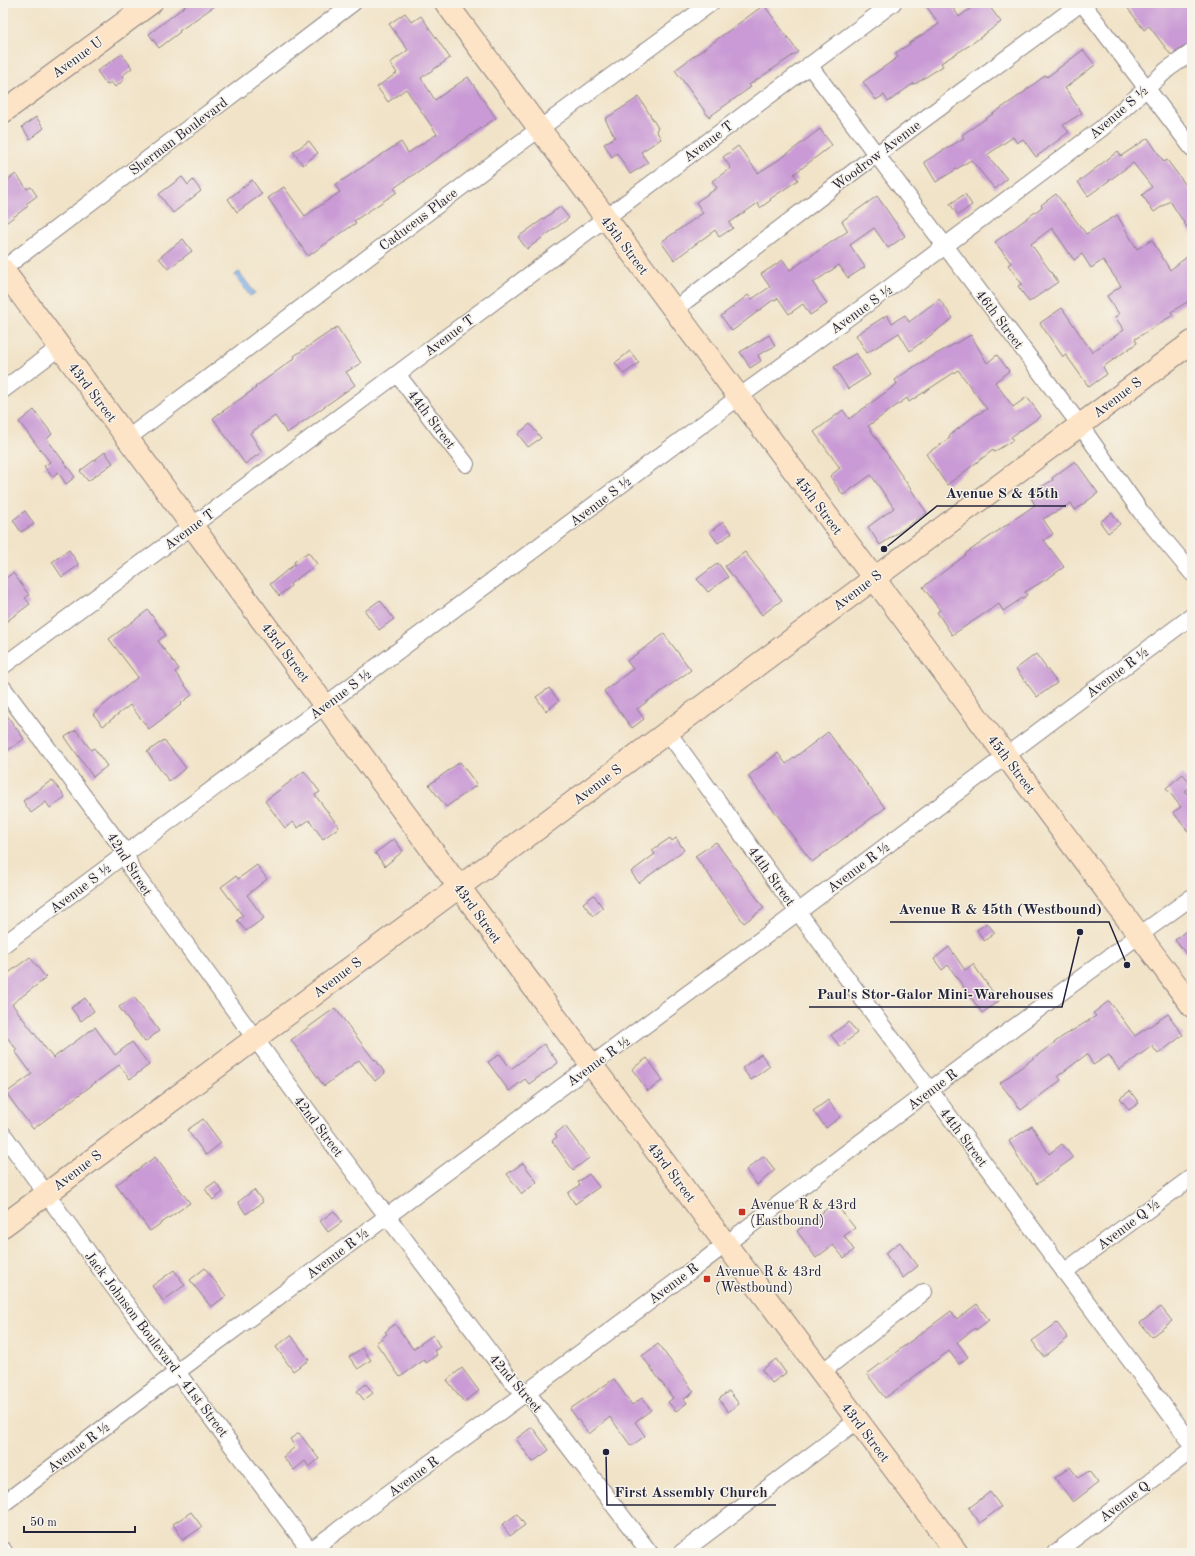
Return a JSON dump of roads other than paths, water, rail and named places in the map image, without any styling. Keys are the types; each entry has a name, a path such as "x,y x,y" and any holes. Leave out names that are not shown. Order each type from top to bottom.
{"main road":[{"name":"Avenue U","path":"3,112 151,3"},
{"name":"45th Street","path":"446,3 1192,1006"},
{"name":"43rd Street","path":"3,270 326,705 459,887 957,1553"},
{"name":"Avenue S","path":"3,1226 1192,342"}],"street":[{"name":"Sherman Boulevard","path":"3,270 353,3"},
{"name":"Caduceus Place","path":"128,438 539,128 711,3"},
{"name":"Avenue T","path":"3,666 398,374 893,3"},
{"path":"1081,3 1192,148"},
{"name":"Woodrow Avenue","path":"674,310 877,154 1081,3"},
{"name":"Avenue S ½","path":"3,945 739,397 945,246 1102,128 1168,69 1192,52"},
{"name":"46th Street","path":"810,65 1080,425 1141,512 1192,573"},
{"path":"3,390 60,347"},
{"name":"44th Street","path":"398,374 466,464"},
{"name":"Avenue R ½","path":"3,1504 177,1372 798,912 1192,616"},
{"name":"42nd Street","path":"3,688 126,853 131,869 254,1039 386,1216 513,1383 527,1392 650,1553"},
{"name":"44th Street","path":"667,731 798,912 1192,1444"},
{"name":"Avenue R","path":"310,1552 726,1244 930,1090 1192,897"},
{"name":"Jack Johnson Boulevard - 41st Street","path":"3,1134 109,1281 310,1552"},
{"name":"Avenue Q ½","path":"1064,1272 1192,1177"},
{"path":"822,1372 924,1292"},
{"path":"681,1553 858,1420"},
{"name":"Avenue Q","path":"1055,1553 1192,1450"}],"water":[{"path":"239,272 255,293 250,296 235,275"}],"place":[{"name":"Avenue S & 45th","path":"884,549"},
{"name":"Paul's Stor-Galor Mini-Warehouses","path":"1080,932"},
{"name":"Avenue R & 45th (Westbound)","path":"1127,965"},
{"name":"Avenue R & 43rd (Eastbound)","path":"742,1212"},
{"name":"Avenue R & 43rd (Westbound)","path":"707,1279"},
{"name":"First Assembly Church","path":"606,1452"}]}
